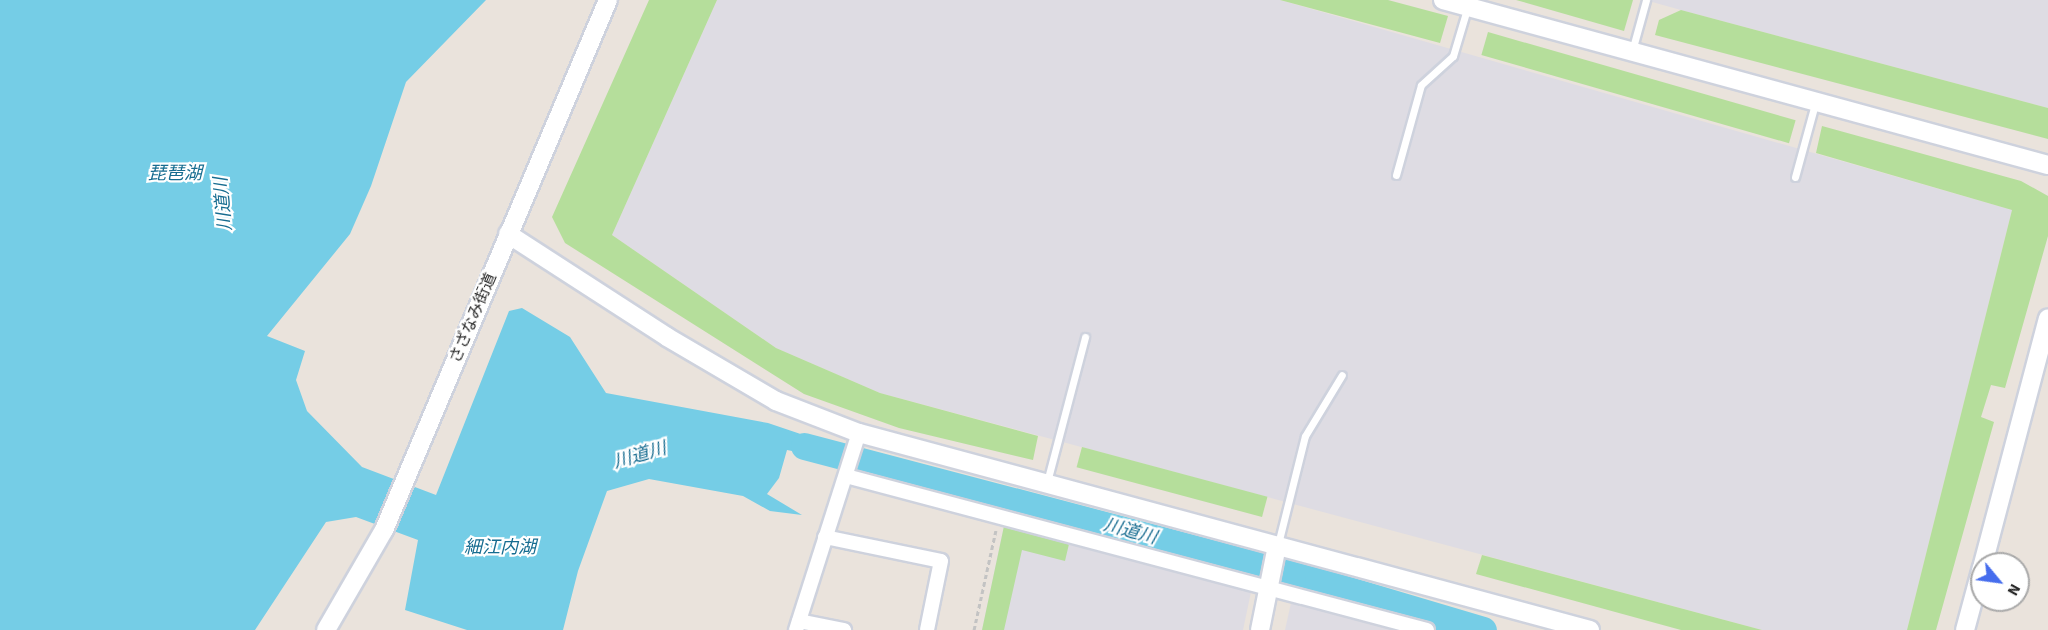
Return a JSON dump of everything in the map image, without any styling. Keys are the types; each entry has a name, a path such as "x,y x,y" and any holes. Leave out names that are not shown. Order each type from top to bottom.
{"street":[{"name":"さざなみ街道","path":"326,630 384,530 608,0"},
{"path":"1443,0 2048,165"},
{"path":"508,234 667,337 776,401 857,439 1046,484 1277,552 1590,630"},
{"path":"1985,552 2048,318"},
{"path":"844,630 797,626 857,439"},
{"path":"847,473 999,517 1270,586 1427,630"},
{"path":"825,537 941,561 927,630"},
{"path":"1260,630 1277,552"},
{"path":"1965,630 1970,611"}],"lane":[{"path":"1632,51 1646,0"},
{"path":"1396,175 1421,85 1453,56 1467,6"},
{"path":"1795,177 1815,101"},
{"path":"1046,484 1085,337"},
{"path":"1277,552 1305,436 1342,375"}],"path":[{"path":"974,630 999,517"}],"shaded area":[{"path":"717,0 1280,0 2012,210 1907,630 1762,630 880,393 776,348 612,235"},
{"path":"1645,0 2048,0 2048,108 1681,10"},
{"path":"1004,526 1251,592 1243,630 982,630"},
{"path":"1291,603 1393,630 1285,630"}],"green space":[{"path":"649,0 717,0 612,235 776,348 880,393 1038,436 1033,460 899,428 804,394 565,243 552,217"},
{"path":"1280,0 1388,0 1448,16 1440,43"},
{"path":"1516,0 1633,0 1624,31"},
{"path":"1681,10 2048,108 2048,139 1655,35 1659,20"},
{"path":"1488,32 1796,120 1789,143 1481,55"},
{"path":"1822,126 2021,181 2048,196 2048,236 2005,388 1991,385 1981,417 1994,422 1936,630 1907,630 2012,210 1816,153"},
{"path":"1082,447 1267,497 1262,517 1077,467"},
{"path":"1004,526 1069,544 1065,561 1022,550 1004,630 982,630"},
{"path":"1482,555 1762,630 1681,630 1476,574"}],"water":[{"name":"琵琶湖","path":"0,0 486,0 406,82 371,186 350,234 267,336 305,351 296,380 307,411 362,467 436,495 509,311 522,308 570,337 606,393 768,423 842,448 839,460 787,450 779,478 767,494 802,515 770,511 743,496 649,479 607,491 578,571 563,630 467,630 405,610 418,540 356,517 326,522 255,630 0,630"}],"waterway":[{"name":"川道川","path":"804,446 1318,581 1483,630"}],"water label":[{"name":"細江内湖","path":"500,548"}]}
